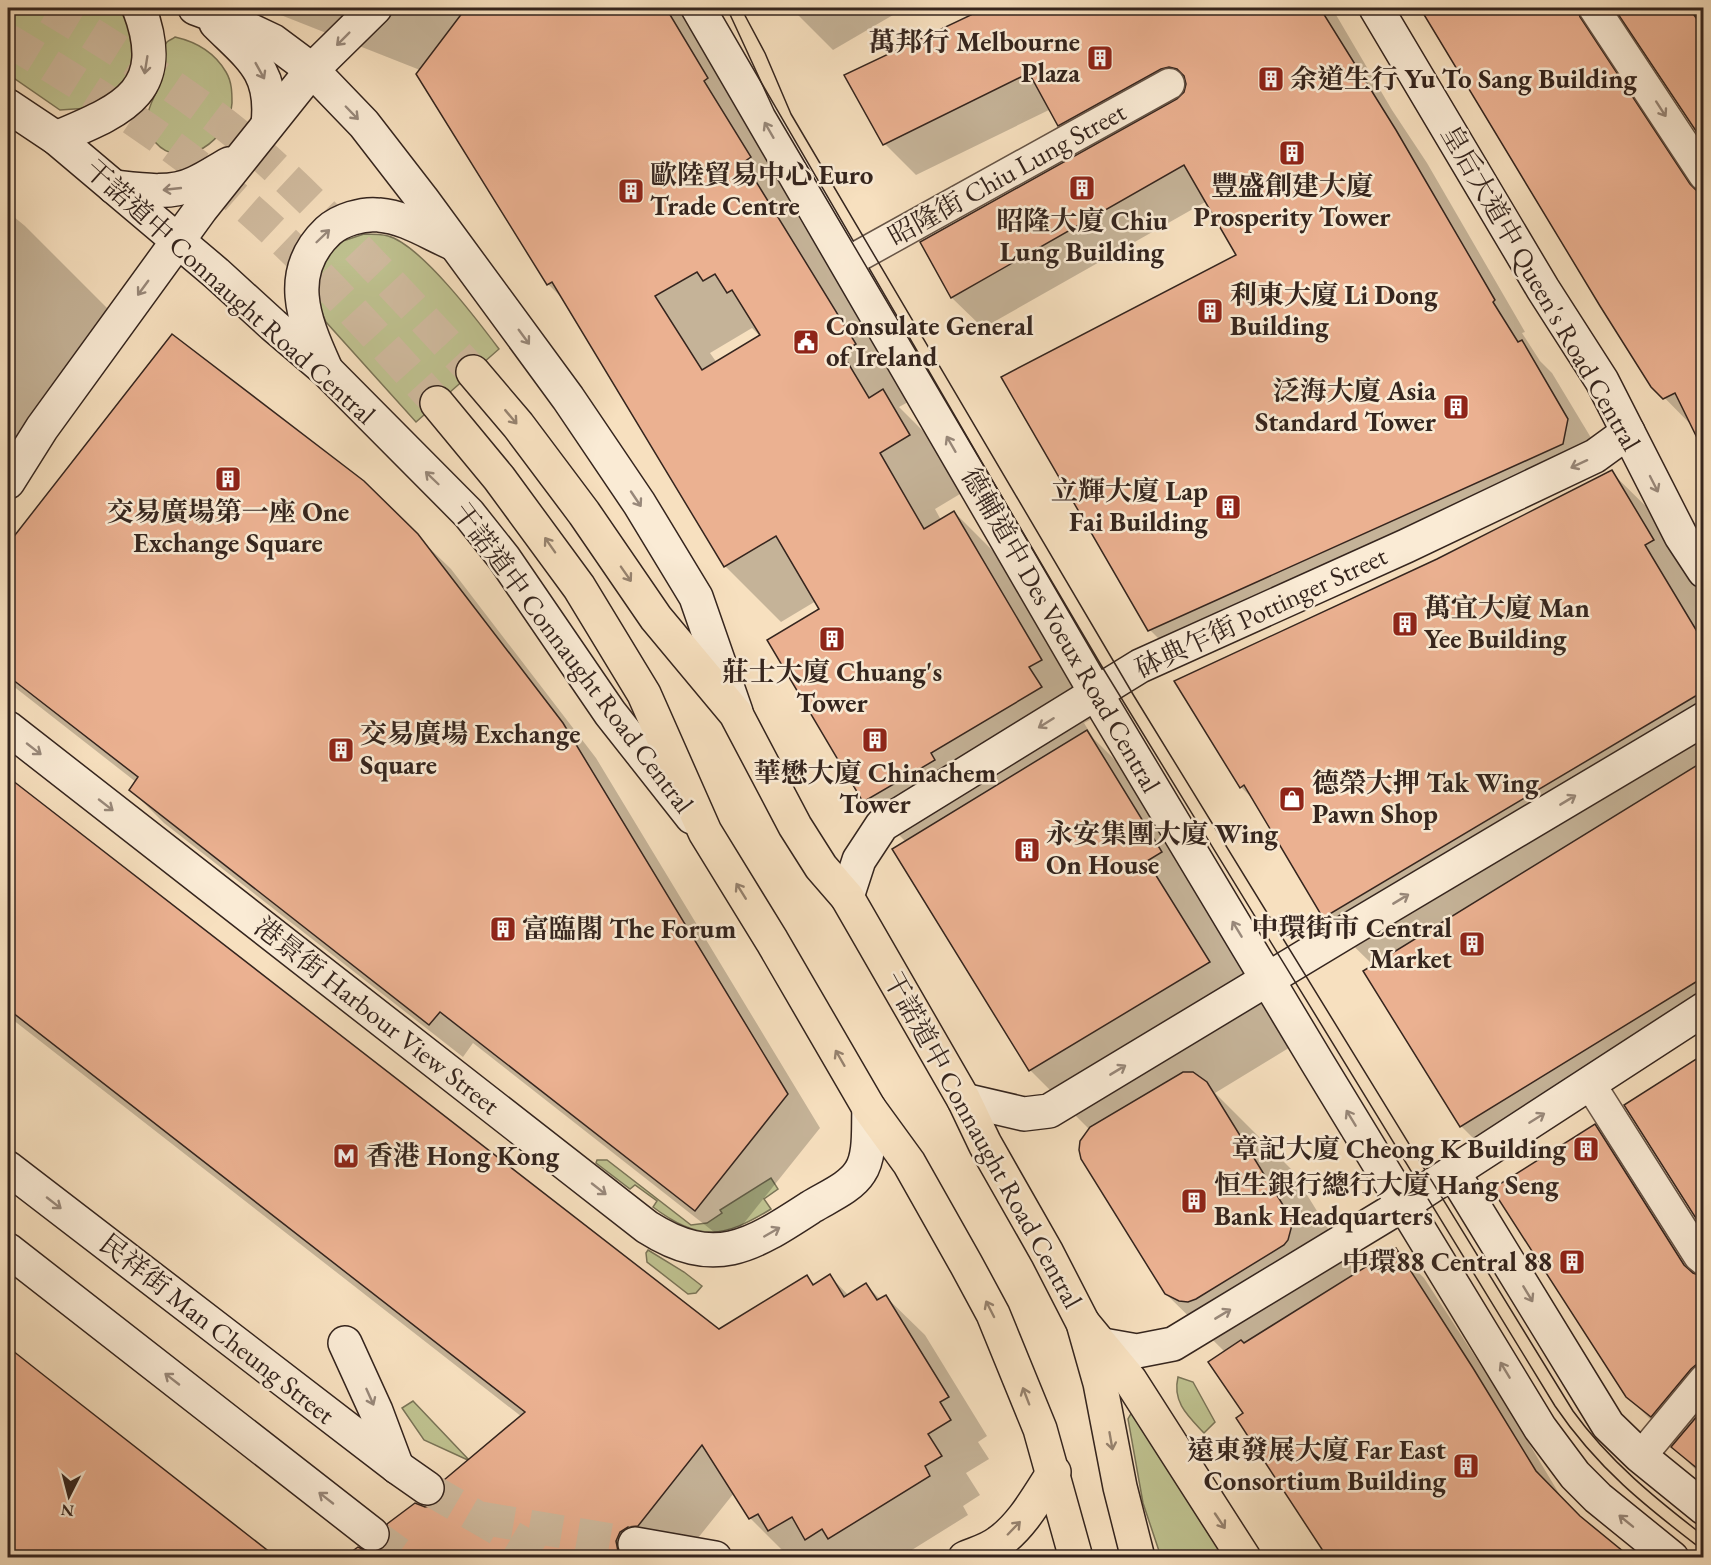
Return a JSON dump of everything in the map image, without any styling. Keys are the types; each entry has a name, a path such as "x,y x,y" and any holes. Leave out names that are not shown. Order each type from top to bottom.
{"main road":[{"path":"56,138 110,115 128,102 138,91 144,78 148,50 147,34 139,8"},
{"path":"10,475 177,240 312,70 375,8"},
{"name":"德輔道中 Des Voeux Road Central","path":"698,8 1096,693 1540,1428 1575,1475 1625,1521 1672,1557"},
{"name":"皇后大道中 Queen's Road Central","path":"1376,8 1544,289 1602,381 1681,536 1704,571"},
{"path":"201,10 256,63 266,81 270,103 268,124"},
{"name":"干諾道中 Connaught Road Central","path":"201,10 273,41 312,70 364,124 489,290 568,399 639,503 696,597 736,714 795,826 821,867 847,897 964,1100 985,1144 1093,1334 1130,1380 1244,1557"},
{"name":"干諾道中 Connaught Road Central","path":"8,106 56,138 327,371 469,514 504,558 610,713 705,832 772,941 869,1108 909,1163 993,1314 1041,1429 1076,1557"},
{"path":"114,187 154,191 183,188 244,156"},
{"path":"327,371 314,344 301,288 304,265 315,243 333,227 354,217 378,214 402,219 453,243"},
{"name":"干諾道中 Connaught Road Central","path":"474,372 585,513 656,618 736,714"},
{"name":"干諾道中 Connaught Road Central","path":"437,403 499,478 579,586 644,694 705,832"},
{"name":"砵典乍街 Pottinger Street","path":"847,897 859,860 882,825 1140,666 1406,546 1595,456 1628,432"},
{"path":"964,1100 1024,1114 1049,1111 1704,719"},
{"name":"港景街 Harbour View Street","path":"8,728 647,1227 682,1245 722,1250 747,1245 770,1234 849,1183 861,1171 866,1155 869,1108"},
{"path":"1138,1557 1120,1488 1093,1334 1137,1350 1173,1344 1404,1204 1704,1009"},
{"name":"民祥街 Man Cheung Street","path":"8,1168 397,1467 428,1488"},
{"path":"1453,1172 1608,1425 1640,1456 1704,1508"},
{"path":"8,1250 372,1534"},
{"path":"345,1343 376,1412 397,1467"},
{"path":"965,1557 986,1550 1000,1542 1023,1519 1054,1472"},
{"path":"635,1544 715,1557"}],"street":[{"path":"1594,8 1704,175"},
{"name":"昭隆街 Chiu Lung Street","path":"846,263 1169,84"},
{"path":"1590,1084 1699,1256 1704,1260"},
{"path":"1651,1444 1704,1380"}],"green space":[{"path":"8,8 118,8 130,26 134,55 124,83 114,94 89,108 60,110 8,74"},
{"path":"175,37 198,45 211,54 222,65 231,84 232,103 223,129 214,140 191,153 179,154 166,151 152,138 147,124 148,111 157,89 162,52 167,42"},
{"path":"364,234 388,236 401,242 416,254 448,285 499,349 416,422 326,322 317,301 317,278 326,257 343,241"},
{"path":"597,1160 607,1160 691,1225 707,1223 722,1213 720,1210 771,1178 778,1189 764,1199 771,1209 754,1219 725,1230 698,1231 669,1218 653,1207 657,1201 635,1185 630,1189 596,1163"},
{"path":"648,1250 702,1286 696,1293 688,1294 647,1262"},
{"path":"1178,1377 1193,1382 1215,1422 1204,1433 1179,1401"},
{"path":"413,1401 470,1461 424,1440 402,1408"},
{"path":"1132,1412 1231,1557 1161,1557 1143,1503 1128,1419"}],"building":[{"path":"466,8 666,8 708,78 704,81 751,157 744,162 856,344 842,353 869,398 883,389 910,435 880,453 924,529 954,511 1042,660 1029,667 1042,687 931,753 935,760 863,802 767,640 819,609 776,536 724,567 552,282 547,285 416,74","holes":["697,272 703,281 715,274 727,293 732,290 760,335 702,370 655,296"]},
{"path":"967,8 1320,8 1396,130 1495,300 1493,302 1518,342 1522,340 1568,419 1563,444 1148,631 1001,377 1236,255 1184,165 951,298 920,242 1177,99 1184,92 1186,84 1184,76 1177,69 1169,67 1161,69 1058,126 1029,73 883,145 844,75 971,15"},
{"path":"1420,8 1577,8 1580,17 1690,184 1696,190 1704,192 1704,452 1675,393 1663,399 1651,387"},
{"path":"1614,8 1689,8 1704,29 1704,143"},
{"name":"交易廣場 Exchange Square","path":"172,334 364,481 418,534 563,723 788,1094 695,1211 440,1012 429,1025 129,790 138,777 8,676 8,544"},
{"path":"1612,470 1654,540 1645,545 1704,643 1704,691 1323,918 1244,785 1240,788 1174,681 1437,559"},
{"path":"1087,730 1162,852 1147,861 1210,962 1029,1071 892,849"},
{"name":"中環街市 Central Market","path":"1704,761 1704,977 1460,1127 1363,971"},
{"path":"8,777 719,1329 807,1275 813,1285 830,1274 844,1297 866,1283 877,1300 886,1295 949,1397 940,1402 951,1420 928,1434 942,1456 925,1466 930,1476 828,1539 822,1529 805,1540 792,1517 768,1531 758,1514 749,1519 702,1445 638,1526 628,1527 620,1532 616,1541 618,1551 612,1557 344,1557 358,1547 370,1553 380,1551 386,1546 391,1536 387,1524 415,1503 425,1507 435,1505 443,1498 446,1490 444,1480 525,1412 8,1009"},
{"path":"1704,1054 1704,1231 1624,1105"},
{"name":"恒生銀行總行大廈 Hang Seng Bank Headquarters","path":"1183,1072 1193,1072 1207,1082 1291,1218 1292,1225 1288,1240 1284,1245 1188,1302 1179,1301 1165,1294 1081,1159 1079,1150 1080,1141 1090,1127"},
{"path":"1595,1124 1684,1265 1693,1273 1704,1277 1704,1363 1697,1364 1691,1369 1651,1417 1626,1397 1492,1189"},
{"path":"1396,1248 1536,1471 1580,1516 1630,1557 1327,1557 1236,1418 1243,1413 1208,1362 1241,1340 1244,1343"},
{"path":"8,1347 46,1377 276,1557 8,1557"},
{"path":"1704,1408 1704,1474 1671,1447"}],"tunnel":[{"path":"49,8 161,79 242,138 293,184 346,237 473,372"},
{"path":"8,40 127,115 213,178 267,225 317,274 437,403"},
{"path":"427,1488 548,1558"},
{"path":"481,1518 635,1544"},
{"path":"372,1534 405,1558"}],"tram line":[{"path":"727,8 774,110 1101,665 1555,1406 1588,1448 1623,1485 1704,1551"},
{"path":"741,8 765,53 791,114 1134,696 1573,1411 1618,1463 1704,1536"}],"place":[{"name":"萬邦行 Melbourne Plaza","path":"1100,58"},
{"name":"余道生行 Yu To Sang Building","path":"1271,79"},
{"name":"豐盛創建大廈 Prosperity Tower","path":"1292,153"},
{"name":"昭隆大廈 Chiu Lung Building","path":"1082,188"},
{"name":"歐陸貿易中心 Euro Trade Centre","path":"631,191"},
{"name":"利東大廈 Li Dong Building","path":"1210,311"},
{"name":"Consulate General of Ireland","path":"806,342"},
{"name":"泛海大廈 Asia Standard Tower","path":"1456,407"},
{"name":"交易廣場第一座 One Exchange Square","path":"228,479"},
{"name":"立輝大廈 Lap Fai Building","path":"1228,507"},
{"name":"萬宜大廈 Man Yee Building","path":"1405,624"},
{"name":"莊士大廈 Chuang's Tower","path":"832,639"},
{"name":"華懋大廈 Chinachem Tower","path":"875,740"},
{"name":"交易廣場 Exchange Square","path":"341,750"},
{"name":"德榮大押 Tak Wing Pawn Shop","path":"1292,799"},
{"name":"永安集團大廈 Wing On House","path":"1027,850"},
{"name":"富臨閣 The Forum","path":"503,929"},
{"name":"中環街市 Central Market","path":"1472,944"},
{"name":"章記大廈 Cheong K Building","path":"1586,1149"},
{"name":"香港 Hong Kong","path":"346,1156"},
{"name":"恒生銀行總行大廈 Hang Seng Bank Headquarters","path":"1194,1201"},
{"name":"中環88 Central 88","path":"1572,1262"},
{"name":"遠東發展大廈 Far East Consortium Building","path":"1466,1466"}]}
